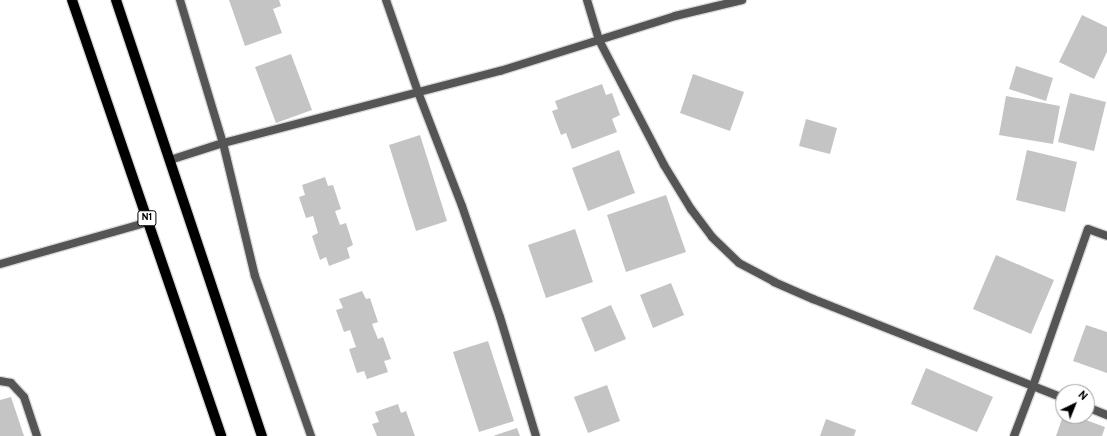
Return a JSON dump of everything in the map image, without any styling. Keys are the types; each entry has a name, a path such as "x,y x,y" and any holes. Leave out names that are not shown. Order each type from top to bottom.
{"main road":[{"name":"N1","path":"72,0 221,436"},
{"path":"116,0 262,436"}],"street":[{"path":"180,0 223,143 255,276 311,436"},
{"path":"386,0 418,92 462,206 500,317 536,436"},
{"path":"586,0 599,40 664,165 691,209 712,237 739,262 774,282 813,299 1055,395"},
{"path":"170,160 223,143 500,72 675,16 742,0"},
{"path":"0,264 148,222"},
{"path":"1014,436 1088,229 1107,236"},
{"path":"0,381 11,383 24,397 37,436"},
{"path":"1095,410 1107,415"}],"building":[{"path":"229,0 279,0 281,6 273,9 282,33 245,46"},
{"path":"1082,15 1107,27 1107,52 1094,79 1059,62"},
{"path":"291,54 312,110 276,123 255,67"},
{"path":"1016,66 1053,78 1046,101 1009,89"},
{"path":"693,74 744,92 730,131 680,113"},
{"path":"602,84 606,95 612,93 620,115 612,119 617,132 572,149 566,133 561,135 552,111 558,109 555,101"},
{"path":"1070,93 1106,102 1094,151 1058,142"},
{"path":"1006,96 1060,106 1053,144 999,135"},
{"path":"806,119 837,128 830,154 799,146"},
{"path":"420,135 447,221 416,231 389,145"},
{"path":"619,150 635,193 588,211 572,168"},
{"path":"1027,150 1077,162 1065,212 1016,200"},
{"path":"325,177 328,186 333,185 341,209 335,211 340,225 346,223 353,245 347,248 350,258 329,266 326,257 320,260 312,236 318,233 313,216 306,218 299,197 305,195 302,185"},
{"path":"666,195 686,252 626,272 607,215"},
{"path":"575,229 593,282 546,298 528,245"},
{"path":"996,255 1054,280 1031,334 973,309"},
{"path":"671,283 684,315 653,328 640,295"},
{"path":"362,291 366,299 370,298 378,322 372,324 378,339 383,337 391,359 384,361 388,372 367,379 364,371 357,373 349,349 356,347 350,330 344,332 336,310 343,308 339,299"},
{"path":"611,305 626,339 595,352 581,318"},
{"path":"1086,325 1107,332 1107,373 1073,361"},
{"path":"488,341 514,421 479,432 453,352"},
{"path":"926,368 993,397 977,432 911,404"},
{"path":"607,385 620,421 588,433 574,397"},
{"path":"11,397 24,436 0,436 0,400"},
{"path":"398,404 401,413 406,411 415,436 377,436 372,424 379,422 375,412"},
{"path":"826,419 856,430 854,436 820,436"},
{"path":"1095,423 1105,427 1102,436 1056,436 1060,424"},
{"path":"517,428 520,436 493,436"}]}
